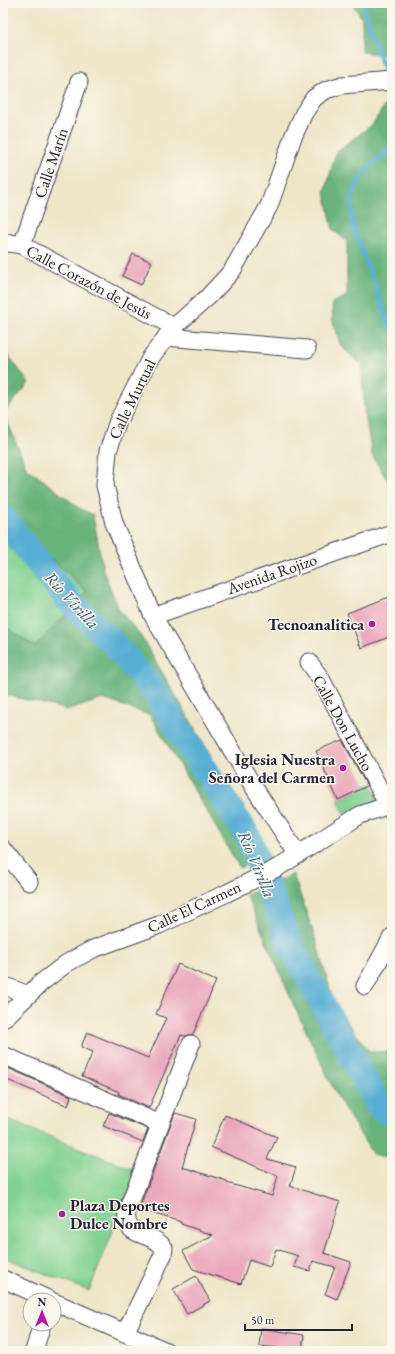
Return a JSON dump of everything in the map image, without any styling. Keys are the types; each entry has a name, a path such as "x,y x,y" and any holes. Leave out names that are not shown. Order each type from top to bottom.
{"street":[{"name":"Calle Murtual","path":"298,855 253,786 153,616 114,523 105,485 108,451 118,421 151,357 170,332 208,297 232,271 269,206 293,137 304,113 314,98 326,90 342,85 392,81"},
{"name":"Calle Marín","path":"22,245 79,82"},
{"name":"Calle Corazón de Jesús","path":"3,242 22,245 170,332"},
{"path":"170,332 307,349"},
{"name":"Avenida Rojizo","path":"153,616 392,532"},
{"name":"Calle Don Lucho","path":"309,662 321,679 390,804"},
{"name":"Calle El Carmen","path":"3,1018 28,995 67,964 93,949 159,925 227,893 277,868 360,816 390,804"},
{"path":"3,849 29,882"},
{"path":"366,986 392,937"},
{"path":"3,985 28,995"},
{"path":"125,1333 163,1255 164,1248 160,1243 130,1228 126,1222 127,1211 191,1044"},
{"path":"3,1055 160,1124"},
{"path":"3,1279 31,1292"},
{"path":"62,1305 166,1351"},
{"path":"34,1351 40,1332"}],"green space":[{"path":"352,3 392,3 392,56 362,52 362,19"},
{"path":"392,94 392,175 389,181 392,188 392,488 372,455 364,408 362,365 341,346 333,322 332,303 347,296 347,241 333,230 325,192 336,152 372,125"},
{"path":"3,348 29,383 4,413 26,467 79,508 93,515 103,570 119,610 139,633 267,851 240,868 150,715 103,699 68,710 3,694 3,625 35,647 87,592 33,541 3,500"},
{"path":"3,500 33,541 87,592 35,647 3,625"},
{"path":"371,784 379,801 346,817 338,800"},
{"path":"293,874 315,937 335,1006 369,1051 392,1052 392,1160 373,1155 337,1096 296,1010 246,895"},
{"name":"Plaza Deportes Dulce Nombre","path":"3,1118 137,1171 89,1291 3,1257"}],"building":[{"path":"133,254 152,262 141,285 122,276"},
{"name":"Tecnoanalitica","path":"392,596 392,636 361,648 347,613"},
{"name":"Iglesia Nuestra Señora del Carmen","path":"342,740 367,786 338,800 316,751"},
{"path":"178,964 216,981 193,1034 185,1036 181,1035 149,1108 118,1094 119,1092 82,1076 93,1052 81,1047 87,1032 148,1058 166,1018 156,1014"},
{"path":"8,1068 71,1096 68,1106 5,1079"},
{"path":"109,1113 148,1129 143,1142 103,1126"},
{"path":"175,1113 196,1119 182,1167 227,1181 227,1183 272,1196 278,1176 211,1147 225,1115 277,1137 267,1159 296,1167 290,1186 340,1202 324,1253 351,1262 337,1299 325,1294 335,1267 313,1261 310,1271 294,1267 298,1256 276,1249 270,1267 249,1260 241,1284 193,1269 183,1251 213,1235 181,1224 181,1222 139,1209"},
{"path":"196,1276 210,1301 187,1314 173,1289"},
{"path":"261,1328 304,1335 302,1351 259,1346"}],"waterway":[{"path":"362,3 388,79"},
{"path":"392,143 385,154 363,172 352,197 352,224 392,332"},
{"name":"Río Virilla","path":"3,518 66,598 112,642 151,687 248,836 291,947 381,1109 392,1114"}],"place":[{"name":"Tecnoanalitica","path":"372,624"},
{"name":"Iglesia Nuestra Señora del Carmen","path":"343,768"},
{"name":"Plaza Deportes Dulce Nombre","path":"62,1214"}]}
